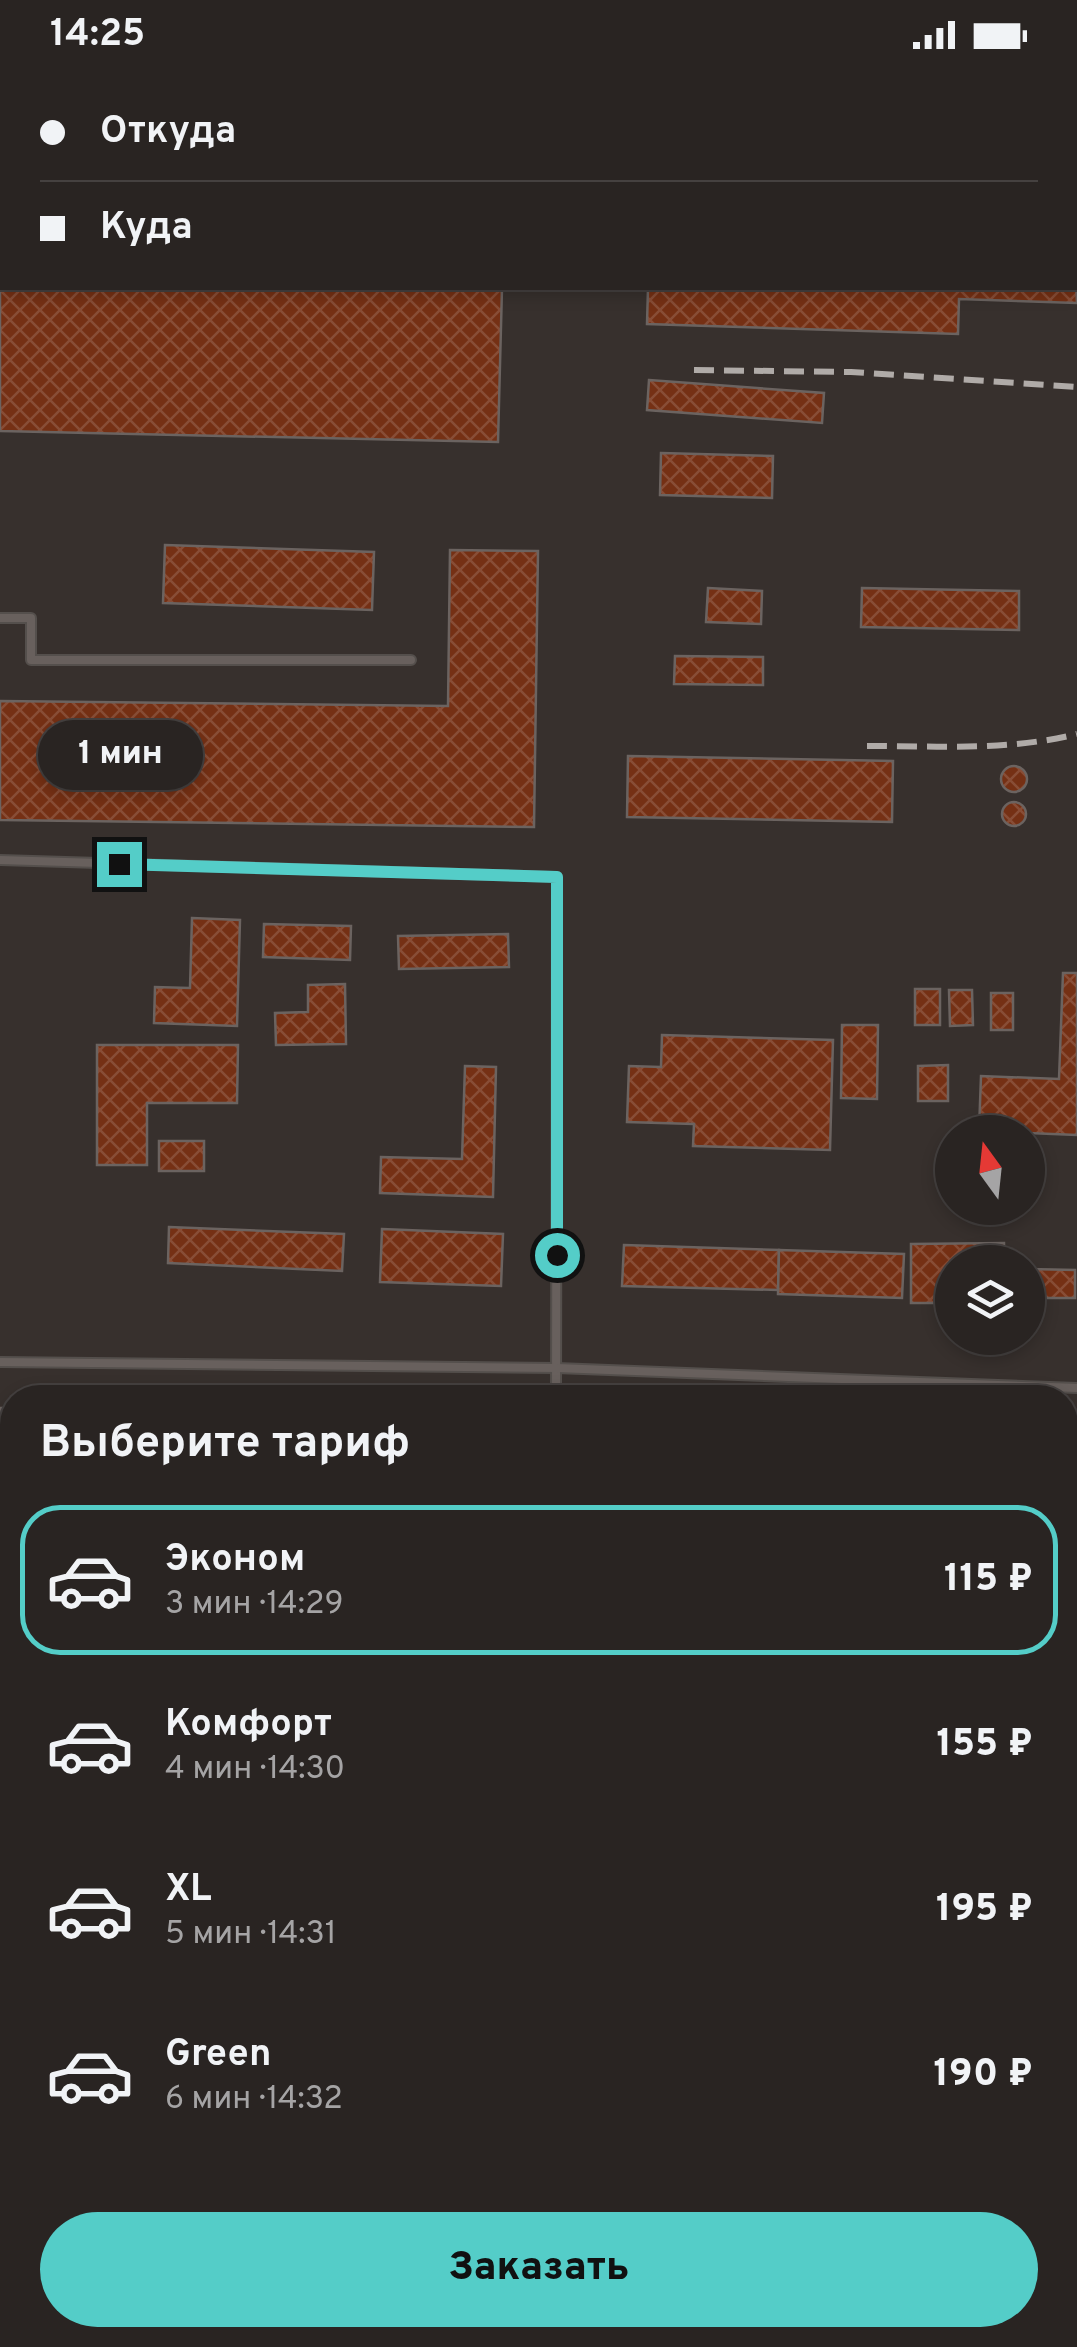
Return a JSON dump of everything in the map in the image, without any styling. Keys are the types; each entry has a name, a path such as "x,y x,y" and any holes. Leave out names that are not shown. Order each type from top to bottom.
{"lane":[{"path":"0,618 30,618 30,660 411,660"},
{"path":"0,860 557,877 556,1385"},
{"path":"0,1362 557,1368 999,1385"}],"building":[{"path":"0,290 502,290 498,442 0,431"},
{"path":"648,290 1076,290 1077,303 959,299 958,334 647,324"},
{"path":"649,380 824,393 822,423 647,410"},
{"path":"661,453 773,456 772,498 660,495"},
{"path":"165,545 374,552 372,610 163,603"},
{"path":"450,550 538,551 534,827 0,820 0,701 448,706"},
{"path":"708,588 762,591 761,624 706,622"},
{"path":"862,588 1019,591 1019,630 861,627"},
{"path":"675,656 763,657 763,685 674,684"},
{"path":"628,756 893,761 892,822 627,817"},
{"path":"1014,766 1023,770 1027,779 1023,788 1014,792 1005,788 1001,779 1005,770"},
{"path":"1014,802 1023,805 1023,823 1014,826 1005,823 1002,814 1005,805"},
{"path":"192,918 240,920 237,1026 154,1023 155,987 190,988"},
{"path":"264,924 351,926 350,960 263,957"},
{"path":"508,934 509,967 399,969 398,936"},
{"path":"1063,973 1077,973 1077,1135 1045,1134 1045,1115 980,1115 981,1076 1059,1079"},
{"path":"345,984 346,1044 276,1045 275,1013 308,1012 308,985"},
{"path":"915,989 940,989 940,1025 915,1025"},
{"path":"949,990 972,990 973,1025 950,1026"},
{"path":"991,993 1013,993 1013,1030 991,1030"},
{"path":"842,1025 878,1025 877,1099 841,1098"},
{"path":"662,1035 833,1040 830,1150 693,1146 694,1124 627,1122 629,1066 661,1067"},
{"path":"97,1045 238,1045 237,1103 147,1103 147,1165 97,1165"},
{"path":"948,1065 948,1101 918,1101 918,1066"},
{"path":"465,1066 496,1067 493,1197 380,1193 381,1157 462,1159"},
{"path":"159,1141 204,1141 204,1171 159,1171"},
{"path":"169,1227 344,1234 342,1271 168,1263"},
{"path":"382,1229 503,1234 501,1286 380,1282"},
{"path":"911,1244 1004,1245 935,1245 935,1303 911,1303"},
{"path":"624,1245 779,1250 778,1290 622,1286"},
{"path":"779,1250 904,1254 902,1298 778,1294"},
{"path":"1045,1269 1075,1270 1075,1298 1045,1298"}],"railway":[{"path":"694,370 851,372 1077,387"},
{"path":"867,746 999,745 1077,734"}],"route":[{"path":"119,864 557,877 557,1255"}]}
